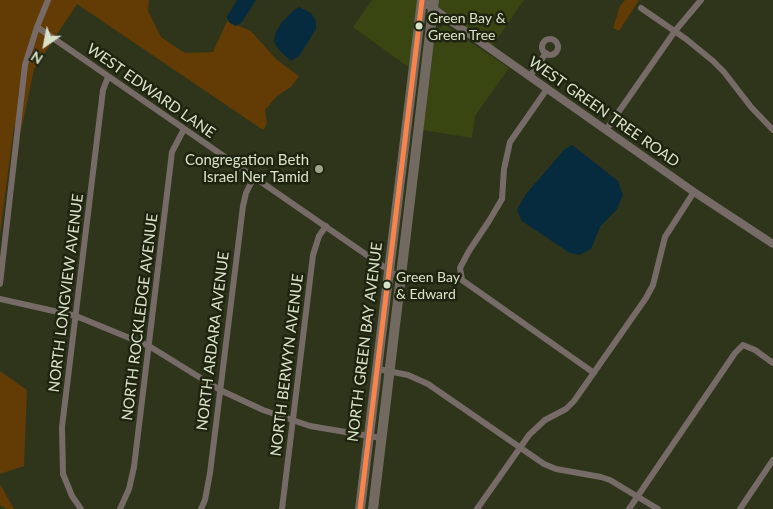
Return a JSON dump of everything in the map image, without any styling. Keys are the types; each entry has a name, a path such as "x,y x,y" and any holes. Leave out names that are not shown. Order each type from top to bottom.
{"main road":[{"name":"NORTH GREEN BAY AVENUE","path":"360,509 422,0"},
{"name":"NORTH GREEN BAY AVENUE","path":"373,509 434,4"}],"street":[{"path":"0,284 26,65 36,27 48,0"},
{"name":"WEST GREEN TREE ROAD","path":"422,0 434,4 547,89 694,192 773,244"},
{"path":"606,130 675,31 701,0"},
{"path":"641,8 675,31 713,61 751,107 773,130"},
{"name":"WEST EDWARD LANE","path":"36,27 400,278"},
{"path":"530,76 546,53"},
{"name":"NORTH LONGVIEW AVENUE","path":"81,509 66,484 62,458 62,427 104,90 108,77"},
{"path":"547,89 510,142 504,169 502,199 460,268 462,280 594,372"},
{"name":"NORTH ROCKLEDGE AVENUE","path":"120,509 129,489 134,467 172,152 184,129"},
{"name":"NORTH ARDARA AVENUE","path":"201,509 207,488 243,206 246,193 254,177"},
{"path":"477,509 519,447 538,426 566,409 574,401 651,291 665,237 694,192"},
{"name":"NORTH BERWYN AVENUE","path":"282,509 313,255 319,236 326,226"},
{"path":"0,299 76,316 149,346 237,399 293,421 338,432 381,438"},
{"path":"629,509 735,352 743,345 755,350 773,363"},
{"path":"378,370 408,375 428,384 544,464 556,469 601,477 618,484 658,509"},
{"path":"740,509 773,460"}],"shaded area":[{"path":"0,0 149,0 148,11 161,37 185,53 213,52 227,21 251,31 277,60 299,76 291,87 277,96 265,110 267,124 263,130 77,4 34,69 21,131 14,127 0,234"},
{"path":"372,0 421,0 411,69 353,27"},
{"path":"434,0 524,0 490,49 433,8"},
{"path":"625,0 639,0 619,31 613,28 620,6"},
{"path":"445,25 509,68 475,116 472,138 423,130 436,30"},
{"path":"0,371 27,390 24,466 0,474"},
{"path":"0,484 14,509 6,509 0,505"}],"water":[{"path":"237,0 256,0 242,22 236,26 230,23 227,18"},
{"path":"299,7 311,13 316,21 316,29 299,56 291,61 279,50 274,42 275,34 282,22"},
{"path":"572,145 618,181 623,195 617,209 600,227 591,249 579,255 570,253 522,221 517,210 526,194 564,150"}],"transit line":[{"path":"360,509 422,0"}],"place":[{"name":"Green Bay & Green Tree","path":"419,26"},
{"name":"Congregation Beth Israel Ner Tamid","path":"319,169"},
{"name":"Green Bay & Edward","path":"387,285"}]}
